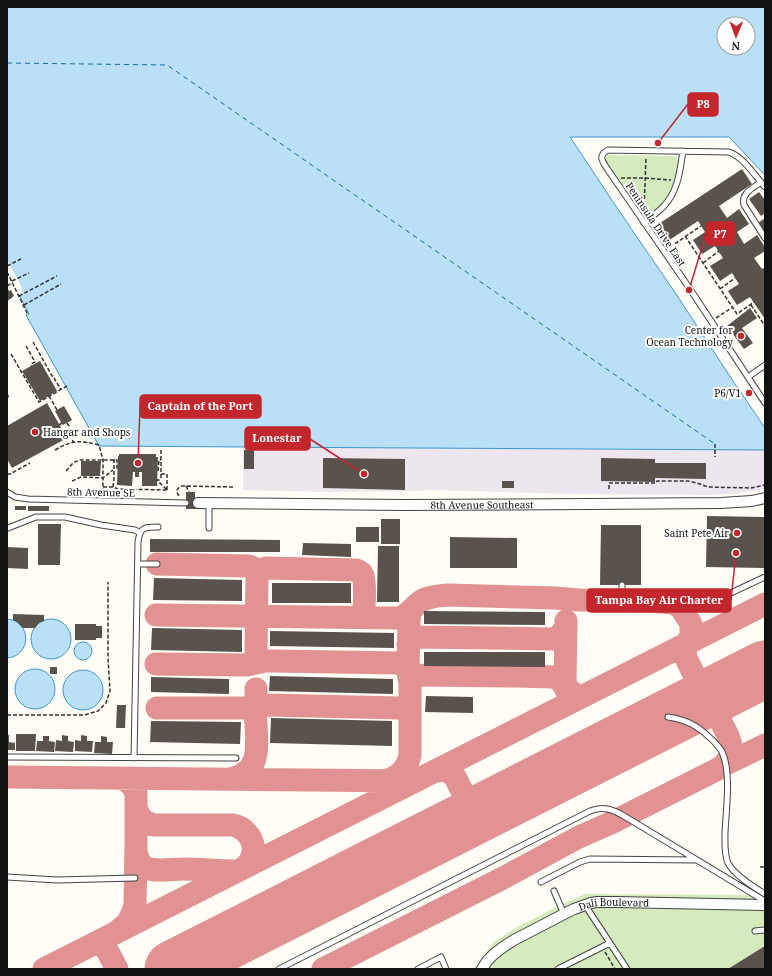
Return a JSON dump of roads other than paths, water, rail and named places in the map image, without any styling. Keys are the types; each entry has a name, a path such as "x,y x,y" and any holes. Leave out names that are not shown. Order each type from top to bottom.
{"street":[{"name":"8th Avenue Southeast","path":"198,503 404,505 721,503 752,501 765,498"},
{"name":"Dali Boulevard","path":"482,969 494,954 514,940 564,914 585,905 597,902 725,903 765,905"}],"lane":[{"name":"Peninsula Drive East","path":"683,151 608,150 602,155 602,161 765,402"},
{"path":"644,223 662,209 676,190 683,151 733,153 744,162 765,187"},
{"path":"761,182 745,195 743,200 744,206 765,238"},
{"path":"748,377 765,365"},
{"name":"8th Avenue SE","path":"7,492 15,497 28,499 186,503"},
{"path":"208,528 209,503"},
{"path":"8,528 36,517 65,518 135,530 140,533"},
{"path":"134,758 138,542 142,530 147,527 158,527"},
{"path":"138,564 157,564"},
{"path":"622,585 622,595 718,599 765,577"},
{"path":"668,717 683,720 700,728 722,751 728,777 725,842 727,862 738,875 765,894"},
{"path":"7,757 236,758"},
{"path":"279,969 597,808 613,810 765,901"},
{"path":"541,882 580,862 590,859 697,860"},
{"path":"7,877 57,880 135,878"},
{"path":"554,891 564,914"},
{"path":"585,905 627,969"},
{"path":"755,931 765,930"},
{"path":"558,969 610,943"},
{"path":"418,969 441,957 446,969"}],"water":[{"path":"7,7 765,7 765,175 729,137 570,137 765,428 765,450 99,446 26,315 29,314 7,271"},
{"path":"7,619 15,621 21,626 25,632 26,638 25,645 21,651 15,656 7,658"},
{"path":"51,619 59,621 65,625 69,631 71,639 69,647 65,653 59,657 51,659 43,657 37,653 33,647 31,639 33,631 37,625 43,621"},
{"path":"83,642 89,645 92,651 89,657 83,660 77,657 74,651 77,645"},
{"path":"35,669 43,671 49,675 53,681 55,689 53,697 49,703 43,707 35,709 27,707 21,703 17,697 15,689 17,681 21,675 27,671"},
{"path":"87,670 94,673 100,679 103,690 102,698 94,707 87,710 79,710 72,707 64,698 63,686 66,679 75,671"}],"place":[{"name":"P8","path":"658,143"},
{"name":"P7","path":"689,290"},
{"name":"Center for Ocean Technology","path":"741,336"},
{"name":"P6/V1","path":"749,393"},
{"name":"Hangar and Shops","path":"35,432"},
{"name":"Captain of the Port","path":"138,463"},
{"name":"Lonestar","path":"364,474"},
{"name":"Saint Pete Air","path":"737,533"},
{"name":"Tampa Bay Air Charter","path":"736,553"}]}
